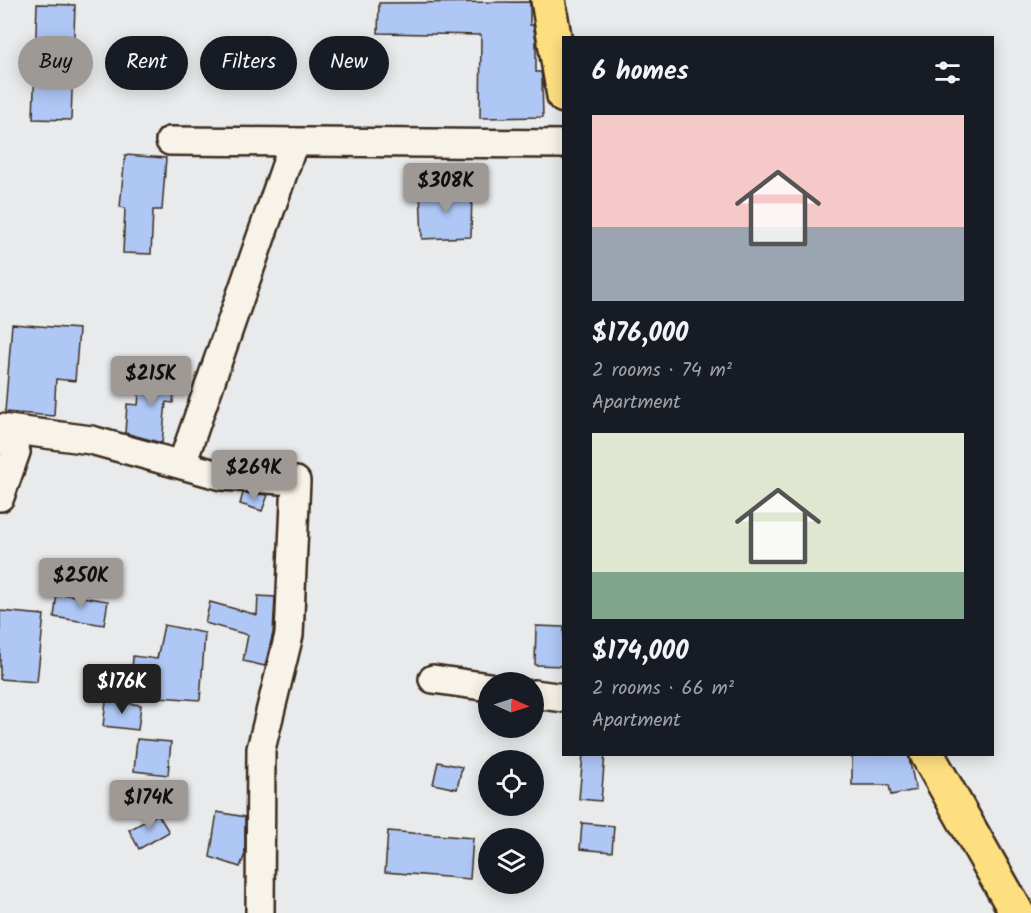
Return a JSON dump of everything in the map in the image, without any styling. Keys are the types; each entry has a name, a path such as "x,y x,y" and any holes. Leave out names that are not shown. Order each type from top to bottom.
{"main road":[{"path":"548,0 562,84"},
{"path":"928,756 1017,913"}],"street":[{"path":"170,141 562,144"},
{"path":"182,464 294,142"},
{"path":"0,430 92,440 222,476 296,481 290,635 261,749 260,913"},
{"path":"0,430 16,452 0,497"},
{"path":"433,679 478,685"},
{"path":"544,695 562,698"}],"building":[{"path":"530,2 530,25 533,25 536,40 536,72 541,72 542,80 543,117 480,118 481,35 378,33 379,3"},
{"path":"37,4 75,5 74,36 36,36"},
{"path":"34,90 72,90 71,120 33,119"},
{"path":"125,155 166,158 162,210 153,210 151,254 123,253 125,208 120,207"},
{"path":"472,188 471,237 422,239 420,191"},
{"path":"12,324 79,329 75,381 56,379 54,416 5,412"},
{"path":"141,373 176,375 173,403 166,402 162,443 125,433 127,404 138,405"},
{"path":"243,493 268,495 262,511 240,504"},
{"path":"57,593 108,601 104,625 54,617"},
{"path":"258,596 275,597 273,633 265,666 243,661 248,635 205,623 210,602 257,615"},
{"path":"0,611 44,615 37,682 0,679"},
{"path":"164,625 205,633 200,700 130,695 133,656 157,659"},
{"path":"536,626 562,627 562,666 535,665"},
{"path":"106,701 141,705 138,730 103,726"},
{"path":"137,739 171,742 168,775 134,771"},
{"path":"583,756 605,756 601,801 579,799"},
{"path":"852,756 908,756 916,790 891,795 889,785 852,785"},
{"path":"438,762 462,767 457,789 433,784"},
{"path":"217,812 245,817 245,854 240,867 210,857"},
{"path":"158,814 169,832 139,849 129,830"},
{"path":"582,823 614,826 612,852 580,849"},
{"path":"388,831 473,838 470,879 385,872"}]}
